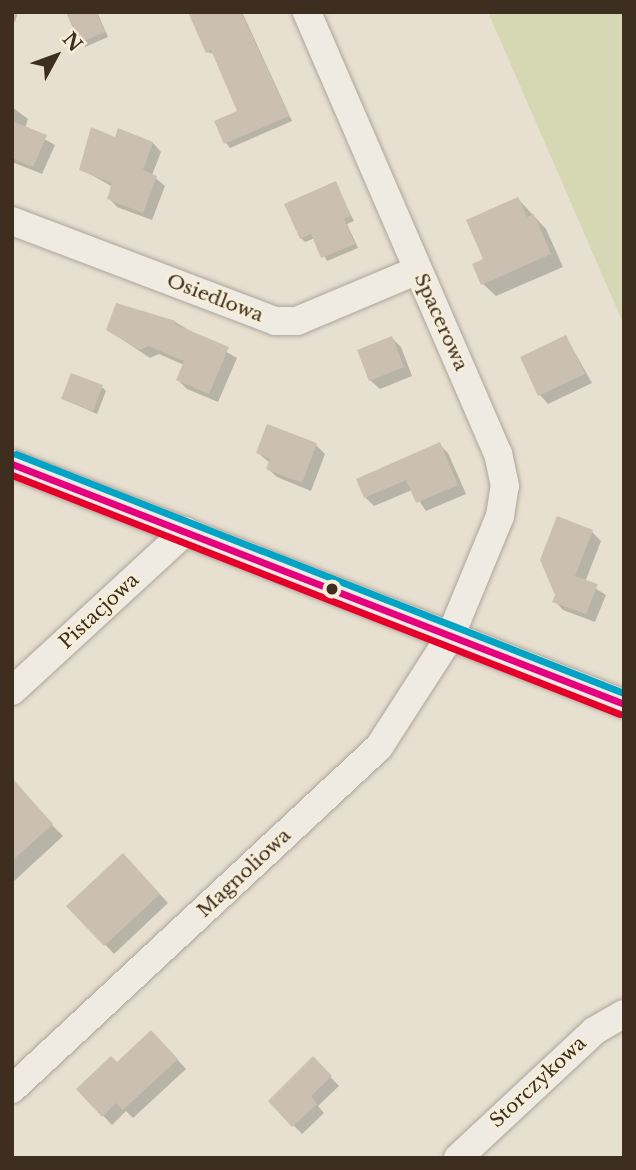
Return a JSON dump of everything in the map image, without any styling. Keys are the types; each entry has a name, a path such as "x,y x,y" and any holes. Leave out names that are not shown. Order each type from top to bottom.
{"street":[{"name":"Spacerowa","path":"307,12 498,454 505,486 500,516 450,637"},
{"name":"Osiedlowa","path":"12,221 275,321 297,321 418,270"},
{"path":"12,464 624,704"},
{"name":"Pistacjowa","path":"12,691 186,531"},
{"name":"Magnoliowa","path":"12,1088 379,747 450,637"},
{"name":"Storczykowa","path":"458,1158 594,1031 624,1014"}],"green space":[{"path":"488,12 624,12 624,325"}],"building":[{"path":"66,12 96,12 105,32 79,43"},
{"path":"188,12 241,12 289,116 224,144 214,121 237,111 211,50 206,53"},
{"path":"12,121 47,135 33,167 12,158"},
{"path":"91,127 115,137 118,128 153,142 143,170 157,176 143,213 107,199 112,183 79,170"},
{"path":"336,181 351,216 344,219 355,244 321,258 311,234 300,239 284,204"},
{"path":"518,197 527,217 534,214 551,254 481,285 472,264 483,259 466,220"},
{"path":"116,303 176,321 174,324 229,347 209,394 176,380 184,361 149,346 140,350 106,330"},
{"path":"566,335 585,374 538,396 520,357"},
{"path":"392,336 404,367 369,381 357,350"},
{"path":"71,373 103,385 93,411 61,399"},
{"path":"267,424 317,443 302,483 266,469 270,459 256,453"},
{"path":"440,442 458,485 416,503 406,480 364,498 356,479"},
{"path":"557,516 593,530 575,576 598,584 586,614 552,602 555,595 540,560"},
{"path":"12,778 53,824 12,861"},
{"path":"123,853 160,894 104,946 66,906"},
{"path":"151,1030 178,1059 123,1110 116,1103 102,1117 76,1089 111,1056 117,1062"},
{"path":"313,1056 332,1076 311,1096 317,1104 292,1127 268,1101"}],"transit line":[{"path":"16,454 624,693"},
{"path":"12,464 624,704"},
{"path":"12,475 620,714"}]}
